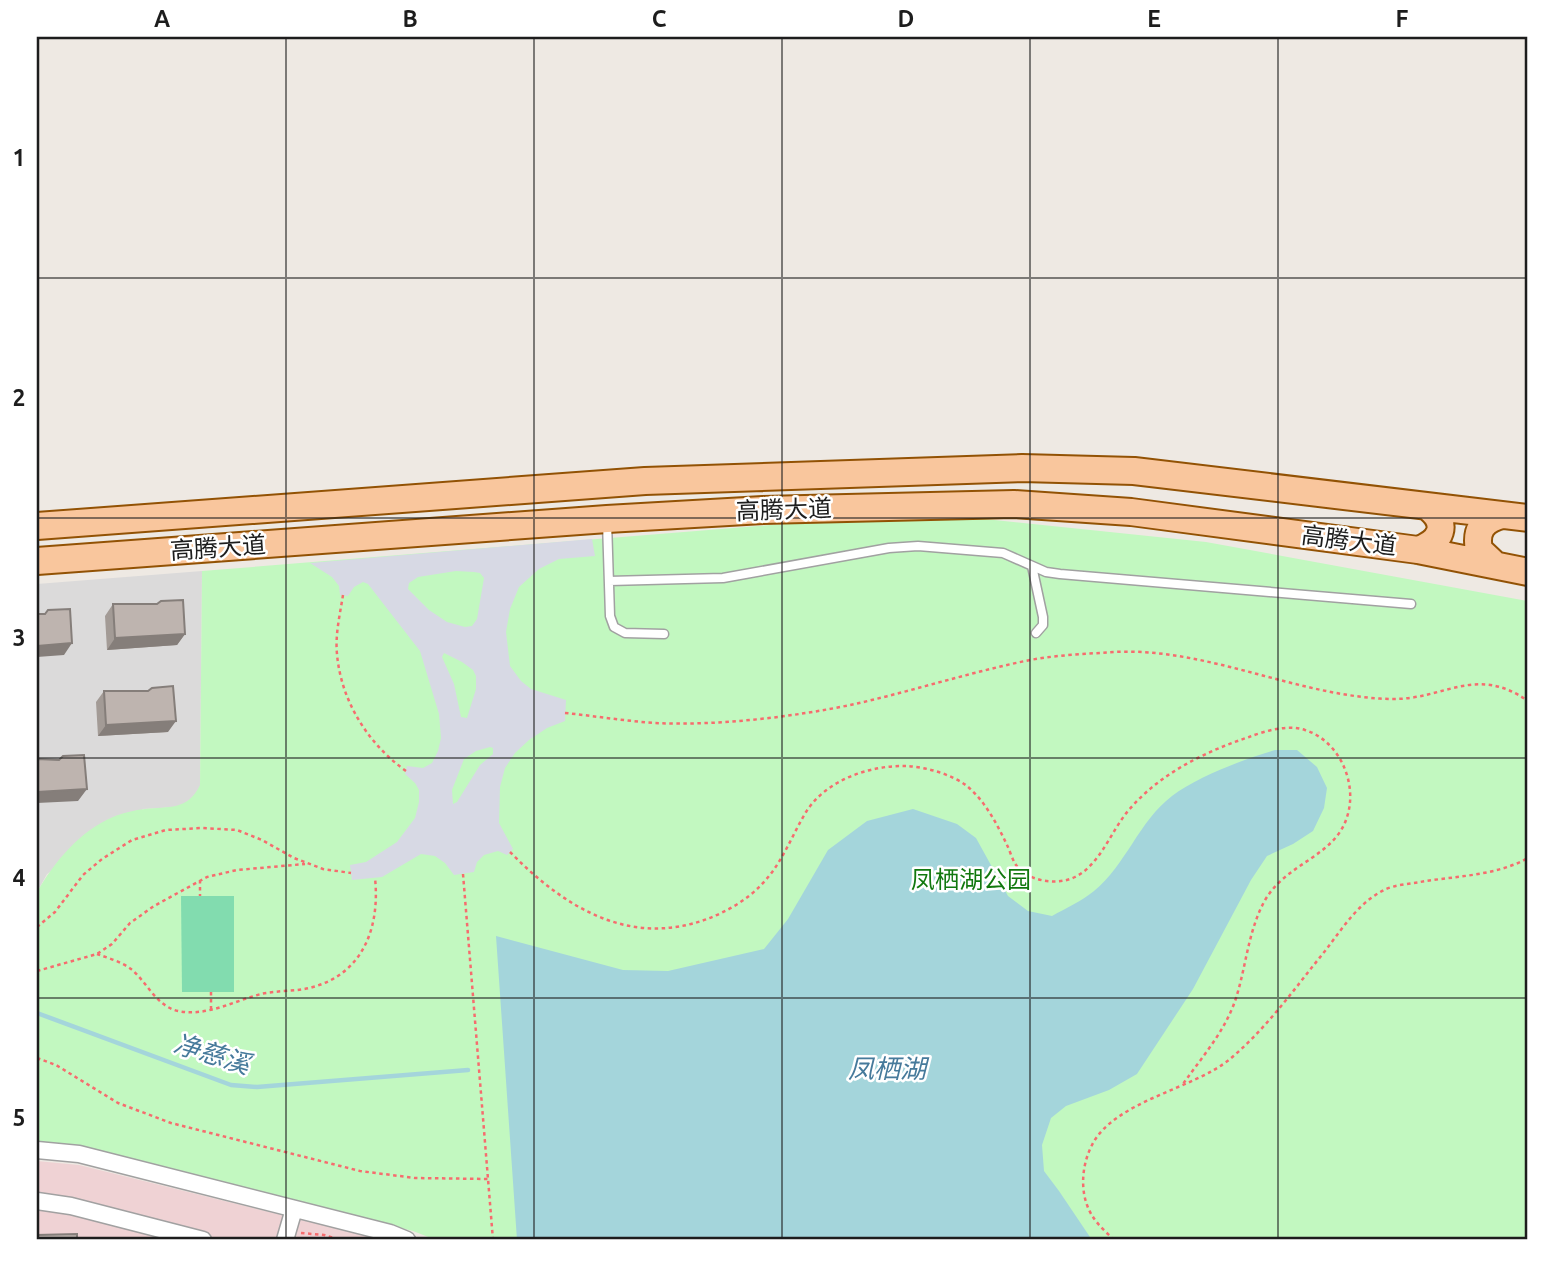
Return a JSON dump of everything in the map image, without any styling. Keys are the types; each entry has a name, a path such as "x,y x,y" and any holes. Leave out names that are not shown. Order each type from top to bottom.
{"main road":[{"name":"高腾大道","path":"37,526 646,481 1022,468 1134,471 1528,518"},
{"name":"高腾大道","path":"37,561 607,519 775,510 1014,504 1131,512 1418,550 1528,572"},
{"path":"1418,550 1431,545 1437,539 1440,529 1440,520 1428,507"},
{"path":"1495,565 1479,550 1478,534 1488,519 1502,515"}],"street":[{"path":"37,1150 79,1154 390,1233 407,1240"},
{"path":"37,1201 71,1206 203,1240"},
{"path":"286,1236 294,1209"}],"lane":[{"path":"607,519 610,616 614,627 625,633 664,634"},
{"path":"609,581 723,578 889,548 918,546 1003,553 1046,572 1060,574 1411,604"},
{"path":"1032,566 1043,625 1036,632"}],"path":[{"path":"343,595 336,652 345,690 360,724 377,747 406,771"},
{"path":"565,713 656,723 799,714 854,704 1026,661 1119,652 1201,660 1357,696 1393,699 1464,684 1482,683 1503,687 1528,701"},
{"path":"510,852 539,881 584,910 616,923 646,930 672,928 720,914 760,887 777,866 808,808 830,789 861,772 883,767 909,766 940,773 965,785 982,802 996,822 1016,865 1027,876 1061,881 1074,877 1087,868 1130,808 1173,771 1251,736 1285,727 1305,729 1325,741 1348,774 1351,795 1348,816 1340,833 1330,845 1294,868 1265,899 1254,924 1234,1003 1225,1023 1183,1084"},
{"path":"37,927 55,912 83,875 102,859 132,840 166,830 236,830 308,864 351,873"},
{"path":"1114,1240 1093,1217 1086,1203 1083,1185 1085,1162 1093,1143 1108,1126 1125,1114 1227,1062 1250,1041 1354,914 1385,889 1504,869 1528,859"},
{"path":"37,971 97,954 112,944 130,923 200,880 237,870 308,864"},
{"path":"463,874 493,1240"},
{"path":"97,954 130,968 163,1004 176,1011 211,1009 262,994 313,987 344,972 357,961 366,947 377,909 375,878"},
{"path":"200,880 200,896"},
{"path":"211,992 211,1009"},
{"path":"37,1058 56,1065 118,1103 171,1123 360,1171 415,1178 488,1179"},
{"path":"286,1236 324,1235 340,1240"}],"shaded area":[{"path":"592,539 595,556 559,559 539,569 519,587 510,609 506,632 510,666 531,689 566,700 565,721 547,728 529,740 515,753 505,768 500,787 499,823 513,849 507,855 498,851 484,855 477,862 474,872 454,875 445,863 435,856 421,854 382,877 352,880 350,865 366,862 397,842 415,818 419,790 405,774 407,766 423,768 432,763 441,738 439,714 420,651 368,584 363,582 354,587 348,596 340,595 339,586 332,577 310,563","holes":["456,571 480,573 484,578 477,619 472,626 447,622 429,610 408,589 409,583 418,577","444,653 462,662 473,670 476,676 476,689 467,718 461,717 454,684 442,657","493,748 493,754 480,765 457,802 453,804 452,790 464,759 476,751"]},
{"path":"202,571 200,786 196,795 177,807 143,809 47,874 37,892 37,584"},
{"path":"37,1161 79,1165 382,1240 37,1240"}],"green space":[{"name":"凤栖湖公园","path":"874,519 985,519 1206,542 1528,601 1528,1240 436,1240 413,1231 79,1146 37,1143 37,892 60,858 90,830 124,813 177,806 190,799 200,785 202,571"},
{"path":"181,896 234,896 234,992 182,992"}],"water":[{"name":"凤栖湖","path":"1275,750 1297,750 1317,767 1327,788 1324,808 1313,831 1267,856 1251,880 1193,989 1137,1074 1109,1090 1066,1106 1051,1118 1042,1145 1044,1171 1092,1240 517,1240 496,936 623,970 668,971 764,949 788,919 828,850 867,821 913,809 957,824 976,838 1008,896 1028,911 1052,916 1084,898 1105,880 1150,818 1172,796 1221,769"}],"building":[{"path":"183,600 185,634 115,638 113,604 157,604 161,601"},
{"path":"70,609 72,643 37,646 37,614 45,614 48,610"},
{"path":"173,686 176,721 106,725 104,691 148,691 152,688"},
{"path":"84,755 87,789 37,792 37,759 59,760 63,756"},
{"path":"77,1234 77,1240 37,1240 37,1235"}],"waterway":[{"name":"净慈溪","path":"37,1013 231,1085 257,1087 468,1070"}]}
